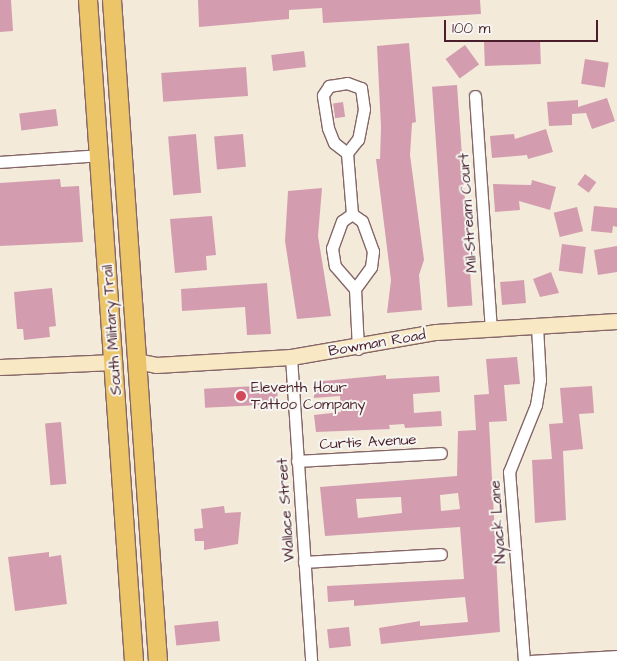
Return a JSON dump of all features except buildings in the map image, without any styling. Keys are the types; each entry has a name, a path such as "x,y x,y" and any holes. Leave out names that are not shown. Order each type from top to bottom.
{"main road":[{"name":"South Military Trail","path":"88,0 134,661"},
{"name":"South Military Trail","path":"112,0 158,661"},
{"path":"91,36 108,56 118,191 126,199"},
{"path":"104,217 117,231 125,338 127,349 137,361"},
{"path":"114,362 131,377 140,476 146,490"},
{"path":"128,576 141,587 146,661"}],"street":[{"path":"346,153 358,139 364,109 361,88 348,83 329,86 323,95 328,128 334,143 346,153 352,214 362,221 373,251 371,267 355,289"},
{"name":"Mil-Stream Court","path":"475,96 491,328"},
{"path":"0,162 100,156"},
{"path":"352,214 342,221 332,248 335,266 355,289 358,349"},
{"name":"Bowman Road","path":"137,361 156,365 291,357 358,349 436,332 617,321"},
{"name":"Nyack Lane","path":"524,661 509,472 536,405 540,380 537,326"},
{"name":"Wallace Street","path":"291,357 311,661"},
{"path":"0,367 114,362"},
{"name":"Curtis Avenue","path":"297,460 441,453"},
{"path":"304,562 441,554"},
{"path":"531,661 617,656"}],"place":[{"name":"Eleventh Hour Tattoo Company","path":"241,396"}]}
